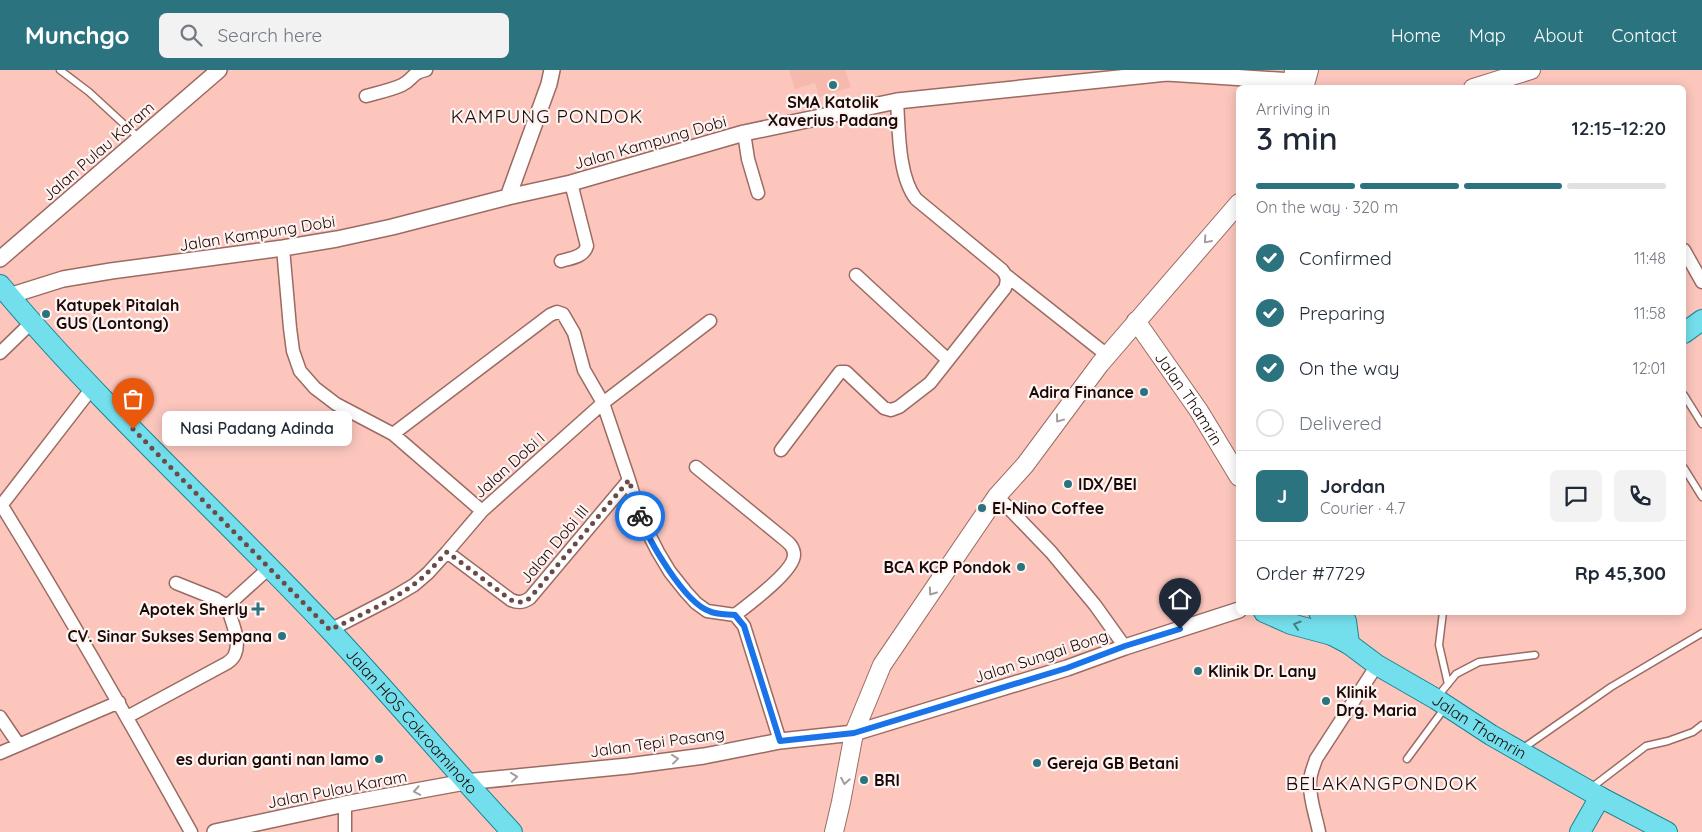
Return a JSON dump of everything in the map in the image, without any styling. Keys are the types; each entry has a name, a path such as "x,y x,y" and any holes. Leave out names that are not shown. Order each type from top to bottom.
{"main road":[{"path":"1483,85 1531,70"},
{"path":"834,832 854,733 882,665 997,496 1025,465 1136,321 1235,211"},
{"name":"Jalan HOS Cokroaminoto","path":"5,290 92,388 330,630 512,832"},
{"path":"1686,332 1702,320"},
{"name":"Jalan Thamrin","path":"1136,321 1198,411 1236,473"},
{"path":"1271,615 1291,624 1343,625"},
{"name":"Jalan Thamrin","path":"1325,615 1343,625 1377,665 1443,696 1491,735 1594,794 1667,832"},
{"path":"1580,832 1594,794"}],"street":[{"path":"366,96 401,86 415,73 426,70"},
{"path":"508,197 550,84 552,70"},
{"name":"Jalan Pulau Karam","path":"0,260 216,71"},
{"name":"Jalan Kampung Dobi","path":"5,290 111,270 283,248 337,239 571,183 744,134 897,101 1167,72 1301,81"},
{"path":"897,101 904,174 910,192 1006,276 1108,355"},
{"path":"744,134 748,159 758,193"},
{"path":"561,260 581,254 587,246 571,183"},
{"path":"283,248 293,351 300,371 316,388 336,404 393,434 482,511"},
{"path":"1686,254 1702,282"},
{"path":"856,275 948,360"},
{"path":"781,450 840,372 846,372 884,408 891,410 899,407 930,383 1005,288 1008,282 1006,276"},
{"path":"393,434 550,315 557,312 563,314 574,333 584,370 603,403 641,519 648,534 670,572 686,592 707,611 735,615 744,626 780,741"},
{"name":"Jalan Dobi I","path":"330,630 392,598 428,573 482,511 603,403 710,321"},
{"path":"0,353 32,322"},
{"path":"92,388 1,507 53,588 191,832"},
{"path":"696,467 792,546 793,561 777,581 735,615"},
{"name":"Jalan Dobi III","path":"447,552 511,600 518,603 525,602 629,480"},
{"path":"997,496 1051,552 1095,605 1125,646"},
{"path":"227,606 269,568"},
{"path":"127,717 227,663 235,654 235,631 227,606 216,599 176,583"},
{"name":"Jalan Sungai Bong","path":"854,733 1067,668 1125,646 1236,611"},
{"path":"1319,832 1310,783 1316,759 1377,665"},
{"path":"0,753 119,702"},
{"path":"0,717 19,744"},
{"name":"Jalan Tepi Pasang","path":"465,782 628,766 780,741 854,733"},
{"name":"Jalan Pulau Karam","path":"215,832 345,804 465,782"},
{"path":"345,804 345,832"}],"lane":[{"path":"60,70 90,92 139,138"},
{"path":"1686,398 1702,424"},
{"path":"1686,471 1702,497"},
{"path":"1443,615 1439,645 1443,696"},
{"path":"1519,751 1612,687 1702,633"},
{"path":"1406,759 1456,674 1479,662 1535,655"},
{"path":"1594,794 1646,746 1693,732 1702,725"}],"shaded area":[{"name":"SMA Katolik Xaverius Padang","path":"789,70 845,70 851,87 819,97 815,83 795,89"}],"way so far":[{"path":"133,429 330,630 392,598 414,584 428,573 447,552 511,600 518,603 525,602 629,480 640,516"}],"place":[{"name":"SMA Katolik Xaverius Padang","path":"833,85"},
{"name":"Katupek Pitalah GUS (Lontong)","path":"46,314"},
{"name":"Adira Finance","path":"1144,392"},
{"name":"Nasi Padang Adinda","path":"133,429"},
{"name":"IDX/BEI","path":"1068,484"},
{"name":"El-Nino Coffee","path":"982,508"},
{"name":"BCA KCP Pondok","path":"1021,567"},
{"name":"Apotek Sherly","path":"258,609"},
{"name":"CV. Sinar Sukses Sempana","path":"282,636"},
{"name":"Klinik Dr. Lany","path":"1198,671"},
{"name":"Klinik Drg. Maria","path":"1326,701"},
{"name":"es durian ganti nan lamo","path":"379,759"},
{"name":"Gereja GB Betani","path":"1037,763"},
{"name":"BRI","path":"864,780"}],"district":[{"name":"KAMPUNG PONDOK","path":"547,116"},
{"name":"BELAKANGPONDOK","path":"1382,783"}],"route":[{"path":"640,516 670,572 696,603 707,611 717,614 735,615 744,626 780,741 854,733 1067,668 1125,646 1180,629"}]}
